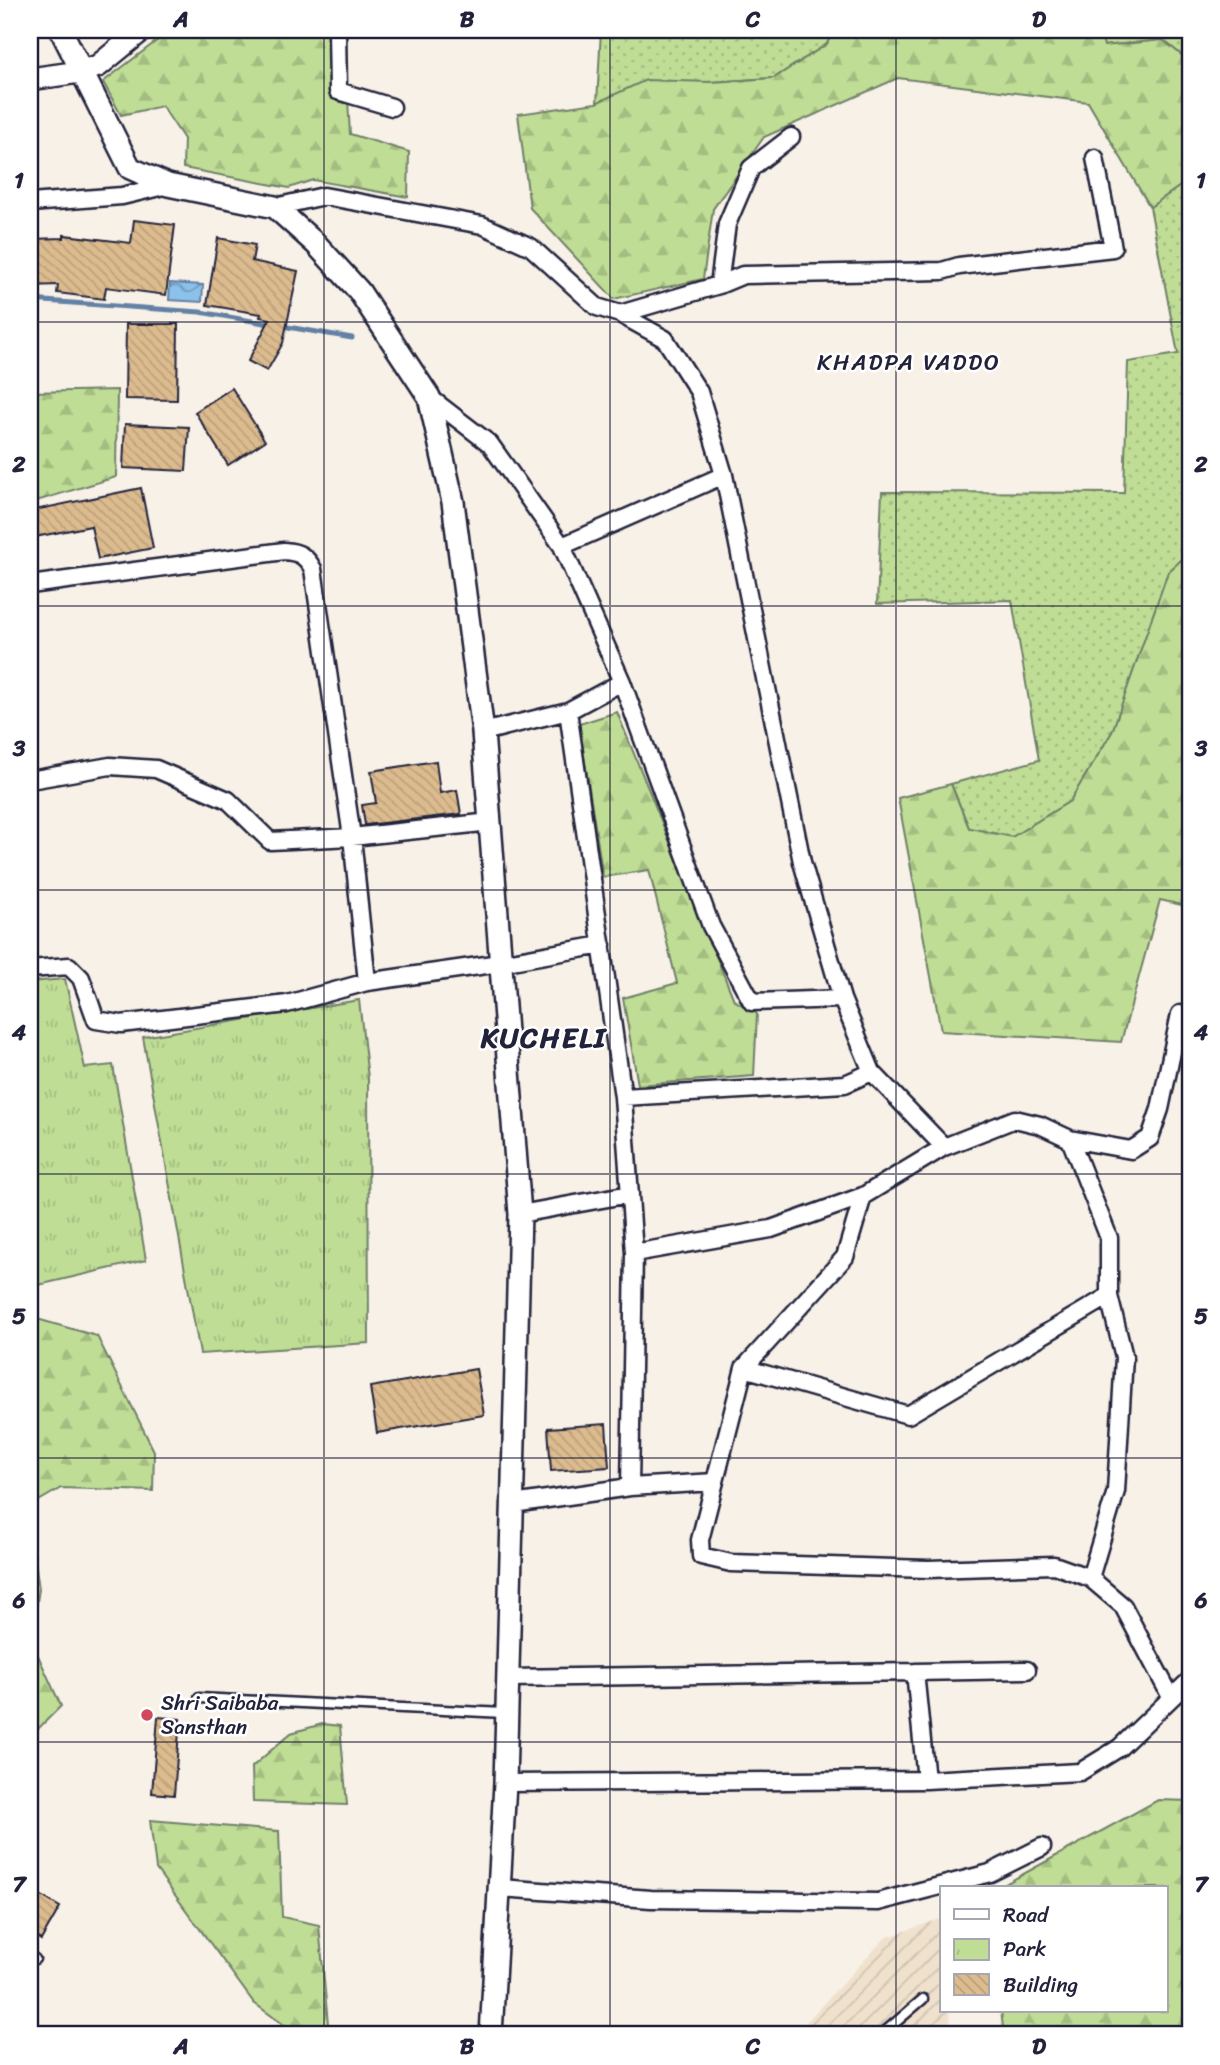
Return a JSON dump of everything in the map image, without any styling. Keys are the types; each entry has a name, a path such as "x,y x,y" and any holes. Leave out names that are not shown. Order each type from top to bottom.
{"street":[{"path":"61,30 130,168 168,185 275,207 324,195 482,225 531,247 597,307 620,314 665,339 699,392 724,475 802,862 842,999 872,1072 944,1147"},
{"path":"30,79 80,72 98,66 142,30"},
{"path":"337,30 338,91 392,107"},
{"path":"719,285 727,224 751,168 791,137"},
{"path":"620,314 719,285 743,275 942,271 959,266 1113,248 1095,159"},
{"path":"30,203 122,196 168,185"},
{"path":"275,207 316,244 359,291 429,397 490,444 562,546 622,682 711,926 752,1002 842,999"},
{"path":"429,397 453,502 483,732 520,1214 509,1678 491,2035"},
{"path":"562,546 724,475"},
{"path":"30,585 284,551 296,551 307,558 313,569 352,837 367,982"},
{"path":"483,732 568,711 622,682"},
{"path":"568,711 623,1097 634,1253 630,1487"},
{"path":"30,780 110,766 156,769 228,800 270,841 352,837 491,822"},
{"path":"30,969 69,966 81,978 96,1020 121,1024 287,1004 367,982 500,964 601,945"},
{"path":"634,1253 771,1229 863,1196 944,1147 1016,1119 1041,1125 1070,1139 1131,1150 1150,1138 1160,1109 1180,1014"},
{"path":"623,1097 845,1084 872,1072"},
{"path":"1070,1139 1109,1238 1109,1296 1124,1357 1116,1491 1090,1578"},
{"path":"520,1214 630,1194"},
{"path":"863,1196 845,1257 744,1368 700,1540 701,1556 731,1563 928,1569 1054,1564 1090,1578 1123,1606 1171,1697"},
{"path":"744,1368 908,1415 1109,1296"},
{"path":"513,1504 630,1487 715,1482"},
{"path":"509,1678 1027,1670"},
{"path":"915,1672 926,1780"},
{"path":"505,1783 926,1780 1080,1772 1119,1748 1190,1680"},
{"path":"500,1888 651,1899 878,1902 990,1873 1042,1847"}],"lane":[{"path":"199,1698 507,1713"},
{"path":"881,2035 923,1999"}],"shaded area":[{"path":"940,1919 940,2012 949,2012 952,2035 794,2035 885,1938"}],"green space":[{"path":"171,30 344,30 350,134 409,152 408,197 313,180 289,188 183,168 184,139 162,106 121,115 103,82"},
{"path":"601,30 833,30 827,44 774,78 711,82 597,103"},
{"path":"833,30 1100,30 1104,46 1163,40 1190,62 1190,179 1150,207 1088,102 898,78 764,137 713,209 703,279 614,299 530,208 518,114 596,103 646,80 711,82 774,78 827,44"},
{"path":"1100,30 1190,30 1190,62 1163,40 1103,46"},
{"path":"1190,179 1190,552 1168,572 1112,732 1070,801 1012,837 969,828 951,784 1039,760 1012,600 877,604 882,492 1124,493 1128,362 1178,354 1150,207"},
{"path":"117,390 116,477 30,503 30,392"},
{"path":"1190,552 1190,907 1160,900 1121,1042 941,1031 898,798 951,784 969,828 1012,837 1070,801 1112,732 1168,572"},
{"path":"617,712 734,1000 757,1014 754,1076 638,1085 623,998 677,983 649,870 603,877 579,724"},
{"path":"65,979 85,1068 113,1065 146,1260 30,1287 30,982"},
{"path":"359,1000 368,1078 369,1343 200,1354 143,1037"},
{"path":"30,1317 97,1336 154,1451 153,1491 61,1488 30,1506"},
{"path":"30,1524 39,1589 31,1640 61,1706 35,1732 30,1731"},
{"path":"322,1724 340,1726 347,1805 253,1802 252,1767 291,1733"},
{"path":"1158,1800 1190,1801 1190,2035 1004,2035 1001,2012 1168,2012 1168,1886 1002,1886"},
{"path":"150,1820 279,1831 282,1917 319,1925 328,2024 323,2035 298,2035 254,2003 156,1869"}],"water":[{"path":"170,283 203,285 202,302 169,300"}],"building":[{"path":"134,220 175,225 166,295 106,287 104,299 57,293 58,285 30,286 30,239 64,238 64,235 131,243"},
{"path":"218,238 255,245 252,261 298,271 283,343 267,371 248,361 270,319 260,317 261,314 207,305"},
{"path":"126,324 178,324 177,400 125,399"},
{"path":"232,388 265,441 228,465 195,412"},
{"path":"125,424 189,427 186,471 123,468"},
{"path":"141,488 153,548 98,559 91,526 30,538 30,511"},
{"path":"436,761 440,793 457,790 461,814 365,825 362,805 376,803 371,771"},
{"path":"476,1369 484,1415 377,1433 370,1387"},
{"path":"606,1424 609,1467 551,1471 548,1428"},
{"path":"158,1717 180,1719 174,1795 152,1793"},
{"path":"30,1889 60,1907 41,1940 30,1933"}],"waterway":[{"path":"30,300 200,312 352,338"}],"place":[{"name":"Shri Saibaba Sansthan","path":"147,1715"}],"district":[{"name":"KHADPA VADDO","path":"909,362"},
{"name":"KUCHELI","path":"544,1037"}]}
